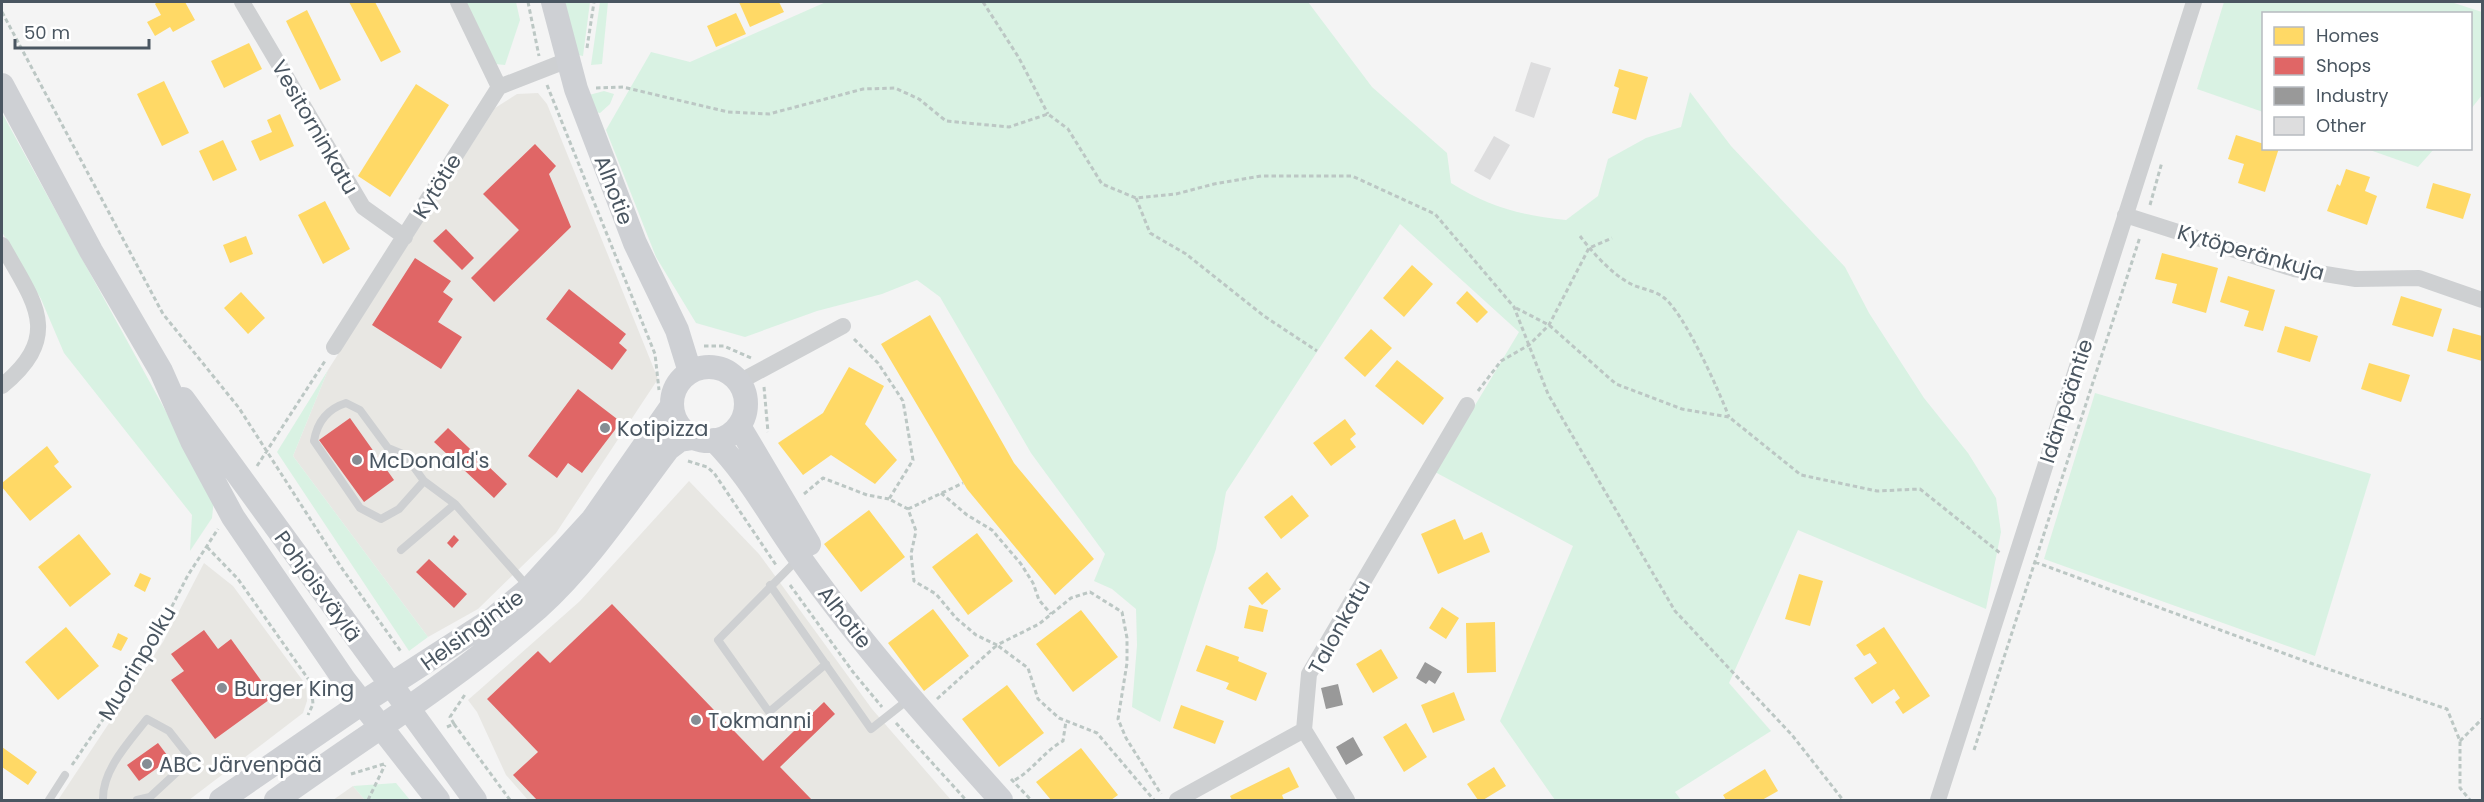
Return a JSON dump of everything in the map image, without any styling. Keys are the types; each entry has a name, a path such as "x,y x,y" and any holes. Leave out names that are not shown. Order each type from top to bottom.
{"street":[{"name":"Vesitorninkatu","path":"242,2 363,207 405,237"},
{"path":"458,2 499,87 568,60"},
{"name":"Alhotie","path":"553,2 576,89 635,243 677,330 687,363"},
{"name":"Idänpääntie","path":"1938,801 2194,2"},
{"name":"Pohjoisväylä","path":"2,85 91,251 161,371 192,441 233,517 362,703 438,801"},
{"name":"Kytötie","path":"333,347 499,87"},
{"name":"Kytöperänkuja","path":"2125,215 2294,269 2356,279 2419,278 2482,300"},
{"path":"2,244 34,301 40,331 33,352 20,371 2,386"},
{"path":"739,382 843,326"},
{"path":"687,363 698,369 717,368 730,373 739,382 746,404 739,426 728,436 704,439 683,430 664,402 677,385 687,363"},
{"name":"Pohjoisväylä","path":"161,371 210,433 407,710 475,801"},
{"name":"Helsingintie","path":"221,801 362,703 495,618 534,597 593,519 664,402"},
{"name":"Talonkatu","path":"1305,730 1309,674 1467,405"},
{"name":"Alhotie","path":"739,426 743,454 805,553 892,678 918,697 1001,801"},
{"name":"Alhotie","path":"704,439 743,454"},
{"name":"Helsingintie","path":"276,801 407,710 595,546 668,449 680,440 704,439"},
{"path":"1171,799 1305,730 1347,801"}],"lane":[{"path":"424,481 399,509 381,519 360,508 314,441 316,426 337,406 345,403 360,410 388,448 405,455 424,481 455,504 534,597"},
{"path":"401,550 455,504"},
{"path":"805,553 770,585 718,640 769,712 826,664"},
{"path":"770,585 871,729 918,697"},
{"path":"103,801 102,786 121,754 147,719 169,731 191,759 150,797 137,801"},
{"path":"49,801 65,775"}],"path":[{"path":"528,2 542,70 655,354 664,402"},
{"path":"983,2 1018,58 1048,114 1068,129 1102,184 1136,198 1176,194 1214,184 1261,176 1352,176 1435,214 1514,308 1548,394 1675,611 1792,735 1842,801"},
{"path":"2,12 163,314 239,408 341,567 406,659"},
{"path":"592,88 622,87 728,112 769,114 863,89 895,88 919,99 946,120 1009,127 1048,114"},
{"path":"1973,752 2145,221 2164,155"},
{"path":"1136,198 1150,233 1186,254 1264,316 1317,351"},
{"path":"1580,236 1589,248 1628,283 1663,297 1676,310 1729,417"},
{"path":"1467,405 1502,361 1529,345 1549,325 1589,248 1612,238"},
{"path":"1514,308 1549,325 1616,384 1682,409 1729,417 1801,475 1877,491 1920,489 2014,563"},
{"path":"845,344 855,339 878,363 903,401 913,460 889,499"},
{"path":"687,363 709,345 724,346 752,358 761,370 769,439 714,473"},
{"path":"256,468 333,347"},
{"path":"800,499 823,478 867,495 889,499 908,509 916,531 911,554 914,580 936,594 956,618 976,634 997,645 1028,668 1038,699 1059,718 1097,733 1154,801"},
{"path":"908,509 963,483"},
{"path":"941,493 967,515 992,530 1021,564 1033,583 1039,600 1051,614"},
{"name":"Muorinpolku","path":"65,775 147,655 222,523"},
{"path":"207,547 238,579 311,683 313,704 307,716"},
{"path":"2035,562 2313,664 2447,709 2460,741 2460,788 2470,801"},
{"path":"918,697 937,699 997,645 1039,624 1071,598 1090,592 1122,612 1127,638 1118,719 1126,738 1171,799"},
{"path":"2460,741 2482,719"},
{"path":"1015,780 1031,770 1048,749 1063,741 1066,721"},
{"path":"458,733 510,801"},
{"path":"368,801 386,763"}],"shaded area":[{"path":"538,93 547,104 658,379 556,533 478,609 428,637 293,456 328,370 495,108 517,94"},
{"path":"689,481 759,554 872,709 951,800 528,800 506,775 477,712 468,700 580,601"},
{"path":"204,563 233,586 306,685 307,701 303,713 189,800 58,800 163,642"},
{"path":"353,786 365,800 333,800"}],"green space":[{"path":"465,2 516,2 520,20 505,65 495,64"},
{"path":"565,2 590,2 583,56 578,55"},
{"path":"600,2 608,2 602,64 591,65"},
{"path":"826,2 1308,2 1372,87 1447,153 1451,183 1506,209 1566,220 1598,196 1608,159 1646,138 1681,127 1690,92 1731,146 1845,267 1869,313 1924,398 1968,453 1996,498 2001,532 1986,609 1798,530 1729,683 1771,731 1675,792 1681,800 1555,800 1500,721 1573,546 1435,472 1519,332 1400,224 1226,492 1216,549 1160,722 1132,707 1137,645 1136,609 1112,589 1094,581 1105,554 1031,453 940,297 917,280 882,294 817,311 745,337 696,323 656,257 606,130 651,52 690,62"},
{"path":"2224,2 2451,2 2482,12 2482,95 2472,108 2472,12 2262,12 2262,112 2197,89"},
{"path":"604,91 614,94 610,104 600,113 595,112 589,95"},
{"path":"2,113 214,499 212,518 190,551 192,515 64,353 41,299 2,232"},
{"path":"2370,150 2433,150 2418,167"},
{"path":"328,370 293,456 428,637 409,651 277,452"},
{"path":"2095,393 2371,474 2315,656 2044,559"},
{"path":"396,783 410,800 365,800 353,786"}],"building: Homes":[{"path":"157,2 185,2 195,20 173,32 170,27 155,36 147,22 161,15 155,4"},
{"path":"349,2 375,2 401,52 381,62"},
{"path":"739,2 779,2 784,12 750,27"},
{"path":"307,10 341,80 320,90 286,21"},
{"path":"736,13 746,34 716,47 707,26"},
{"path":"249,43 262,69 224,88 211,61"},
{"path":"1619,69 1648,77 1636,120 1612,113 1619,88 1614,86"},
{"path":"164,81 189,133 162,146 137,94"},
{"path":"416,84 449,105 390,197 358,176"},
{"path":"280,114 294,146 260,161 251,141 272,132 267,120"},
{"path":"2236,135 2262,143 2262,150 2278,150 2265,192 2238,183 2244,164 2228,159"},
{"path":"223,140 237,170 213,181 199,151"},
{"path":"2346,169 2370,177 2365,191 2377,196 2367,225 2327,211 2337,184 2340,186"},
{"path":"2433,183 2471,194 2463,219 2426,208"},
{"path":"325,201 350,249 323,264 298,215"},
{"path":"246,236 253,254 230,263 223,245"},
{"path":"2162,253 2218,268 2206,313 2172,303 2177,284 2155,279"},
{"path":"1412,265 1433,284 1404,317 1383,298"},
{"path":"2228,276 2275,290 2263,331 2244,326 2249,311 2220,302"},
{"path":"1467,291 1488,312 1477,323 1456,303"},
{"path":"241,292 265,318 248,334 224,308"},
{"path":"2401,296 2442,309 2433,337 2392,325"},
{"path":"930,315 1014,463 1094,559 1055,595 967,489 881,344"},
{"path":"2285,326 2318,336 2310,362 2277,352"},
{"path":"2453,328 2482,336 2482,361 2447,351"},
{"path":"1371,329 1392,348 1365,377 1344,358"},
{"path":"1397,360 1444,398 1423,425 1375,386"},
{"path":"2369,363 2410,375 2401,402 2361,389"},
{"path":"849,367 884,386 865,424 897,460 875,484 831,455 803,475 778,443 823,413"},
{"path":"1345,419 1356,434 1350,439 1356,447 1331,466 1313,443"},
{"path":"47,446 59,462 54,466 72,487 30,521 2,487 2,483"},
{"path":"1292,495 1309,516 1281,539 1264,517"},
{"path":"869,510 905,557 861,592 824,544"},
{"path":"1455,519 1464,540 1482,532 1490,552 1438,574 1421,534"},
{"path":"977,533 1013,581 968,615 932,567"},
{"path":"79,534 111,574 70,607 38,567"},
{"path":"1267,572 1281,589 1262,605 1248,588"},
{"path":"140,573 151,578 145,592 134,586"},
{"path":"1799,574 1823,581 1810,626 1785,619"},
{"path":"1249,605 1268,610 1263,632 1244,628"},
{"path":"1442,607 1459,618 1446,639 1429,628"},
{"path":"933,609 969,656 924,691 888,643"},
{"path":"1081,610 1118,657 1073,692 1036,644"},
{"path":"1495,622 1496,672 1467,673 1466,623"},
{"path":"66,627 99,666 58,700 25,662"},
{"path":"1884,627 1930,696 1903,714 1895,702 1900,698 1894,689 1872,704 1854,678 1877,663 1870,653 1864,656 1856,645"},
{"path":"118,633 128,638 121,651 112,647"},
{"path":"1206,645 1239,657 1238,661 1267,673 1256,701 1226,689 1229,683 1196,671"},
{"path":"1381,649 1398,678 1373,693 1356,664"},
{"path":"1007,685 1044,733 999,767 962,719"},
{"path":"1454,692 1465,720 1433,733 1421,705"},
{"path":"1181,705 1224,721 1215,744 1173,728"},
{"path":"1406,723 1427,757 1404,772 1383,737"},
{"path":"2,747 37,772 28,785 2,767"},
{"path":"1081,748 1118,795 1111,800 1051,800 1036,782"},
{"path":"1289,767 1299,787 1282,795 1284,800 1232,800 1230,796"},
{"path":"1494,767 1506,786 1483,800 1478,800 1467,784"},
{"path":"1765,769 1778,791 1762,800 1726,800 1723,795"}],"building: Shops":[{"path":"535,144 556,166 549,174 571,227 494,302 471,278 519,230 483,194"},
{"path":"446,229 474,258 462,270 433,241"},
{"path":"415,258 451,281 443,292 453,299 438,322 462,337 441,369 372,325"},
{"path":"569,289 626,334 619,343 627,350 612,370 546,319"},
{"path":"578,389 621,422 582,473 568,463 557,478 528,456"},
{"name":"McDonald's","path":"350,418 394,480 364,502 319,440"},
{"path":"448,428 507,484 494,498 434,442"},
{"path":"454,535 459,540 452,548 447,543"},
{"path":"429,559 467,594 454,608 416,572"},
{"path":"612,604 763,761 824,702 835,714 780,767 812,800 537,800 513,775 538,752 487,699 538,651 550,663"},
{"name":"Burger King","path":"204,630 218,649 231,639 273,697 215,739 171,680 184,671 171,654"},
{"path":"158,743 170,759 139,781 127,765"}],"building: Industry":[{"path":"1425,662 1442,672 1435,684 1429,680 1426,684 1416,678"},
{"path":"1338,684 1343,705 1326,709 1321,688"},
{"path":"1353,737 1363,755 1346,765 1336,747"}],"building: Other":[{"path":"1531,62 1551,68 1534,118 1515,111"},
{"path":"1494,136 1510,145 1490,180 1474,171"}],"place":[{"name":"Kotipizza","path":"605,428"},
{"name":"McDonald's","path":"357,460"},
{"name":"Burger King","path":"222,688"},
{"name":"Tokmanni","path":"696,720"},
{"name":"ABC Järvenpää","path":"147,764"}]}
